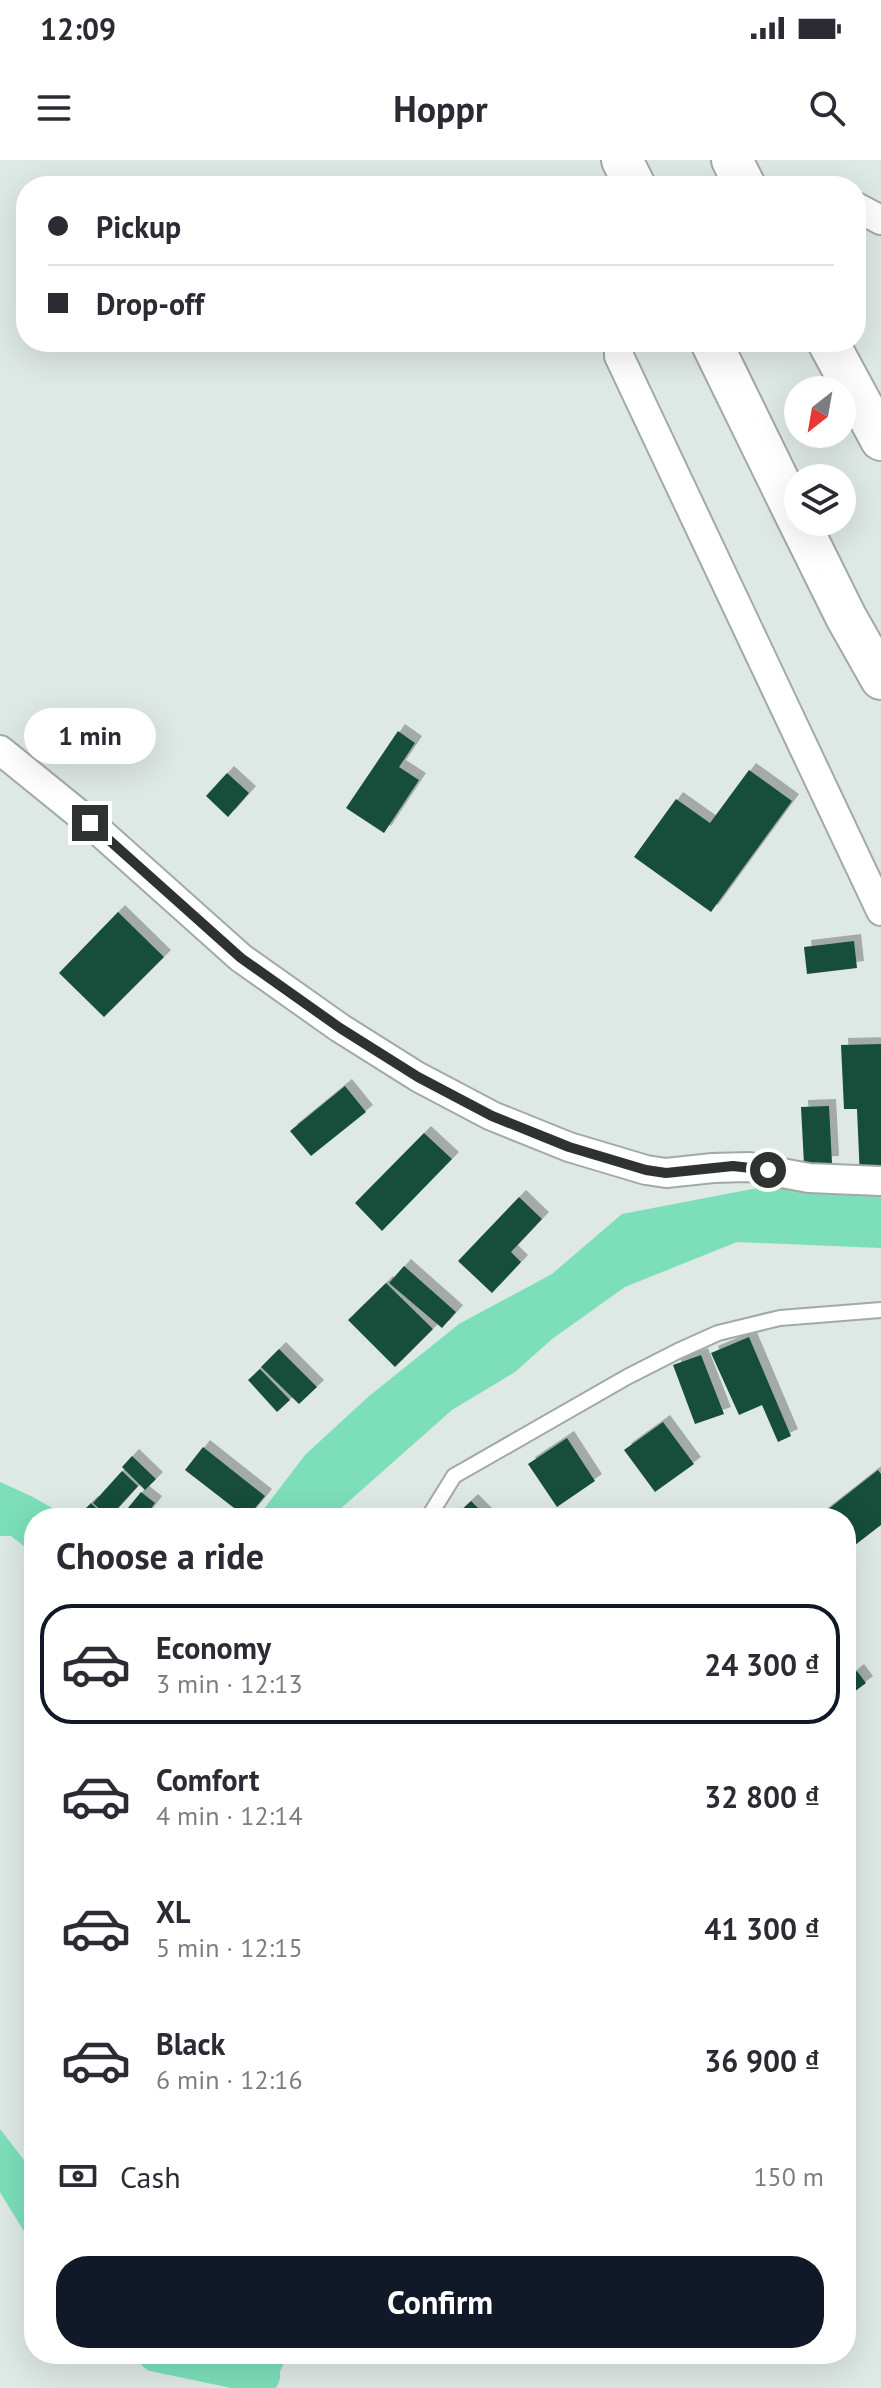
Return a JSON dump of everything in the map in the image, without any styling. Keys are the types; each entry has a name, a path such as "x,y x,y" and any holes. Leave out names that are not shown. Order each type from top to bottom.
{"main road":[{"path":"716,352 784,492"},
{"path":"833,352 881,440"},
{"path":"806,536 881,679"}],"street":[{"path":"619,352 881,911"},
{"path":"0,750 90,823 241,958 340,1028 418,1077 492,1116 569,1147 646,1170 666,1173 749,1167 809,1178 881,1181"}],"lane":[{"path":"434,1508 454,1476 627,1377 718,1333 780,1318 881,1310"}],"shaded area":[{"path":"779,1184 881,1186 881,1248 737,1242 625,1287 552,1339 515,1372 452,1410 341,1508 265,1508 305,1455 368,1397 459,1324 552,1274 622,1214"},
{"path":"0,1482 52,1508 24,1508 24,1546 11,1536 0,1536"},
{"path":"0,2129 24,2160 24,2232 0,2192"},
{"path":"171,2364 284,2364 279,2373 210,2376"}],"building":[{"path":"398,731 415,743 399,767 419,780 384,833 346,808"},
{"path":"749,770 792,801 711,912 634,857 676,799 710,823"},
{"path":"227,773 249,793 228,817 206,796"},
{"path":"118,912 164,957 104,1017 59,973"},
{"path":"854,941 857,968 807,974 804,947"},
{"path":"881,1044 881,1177 860,1178 857,1109 844,1109 841,1045"},
{"path":"345,1086 366,1112 311,1156 290,1131"},
{"path":"829,1106 832,1163 804,1164 801,1107"},
{"path":"424,1133 452,1159 382,1231 355,1203"},
{"path":"519,1197 542,1219 511,1252 521,1262 492,1293 458,1261"},
{"path":"404,1266 456,1312 442,1328 389,1283"},
{"path":"386,1283 433,1329 395,1367 348,1320"},
{"path":"749,1337 791,1436 778,1442 762,1405 739,1415 711,1353"},
{"path":"279,1349 317,1387 299,1404 261,1367"},
{"path":"701,1355 724,1414 695,1424 673,1365"},
{"path":"260,1369 290,1400 277,1412 248,1380"},
{"path":"663,1422 694,1464 655,1492 624,1450"},
{"path":"567,1438 595,1481 557,1507 528,1464"},
{"path":"203,1447 265,1496 255,1508 234,1508 185,1470"},
{"path":"132,1456 156,1479 145,1490 122,1467"},
{"path":"878,1470 881,1474 881,1525 856,1544 856,1508 830,1508"},
{"path":"122,1471 138,1486 118,1508 98,1508 93,1503"},
{"path":"141,1492 155,1503 151,1508 128,1508"},
{"path":"471,1501 478,1508 464,1508"},
{"path":"856,1672 866,1683 856,1690"}],"waterway":[{"path":"204,2364 262,2376"}],"route":[{"path":"90,823 241,958 340,1028 418,1077 492,1116 569,1147 646,1170 689,1172 733,1166 768,1170"}]}
